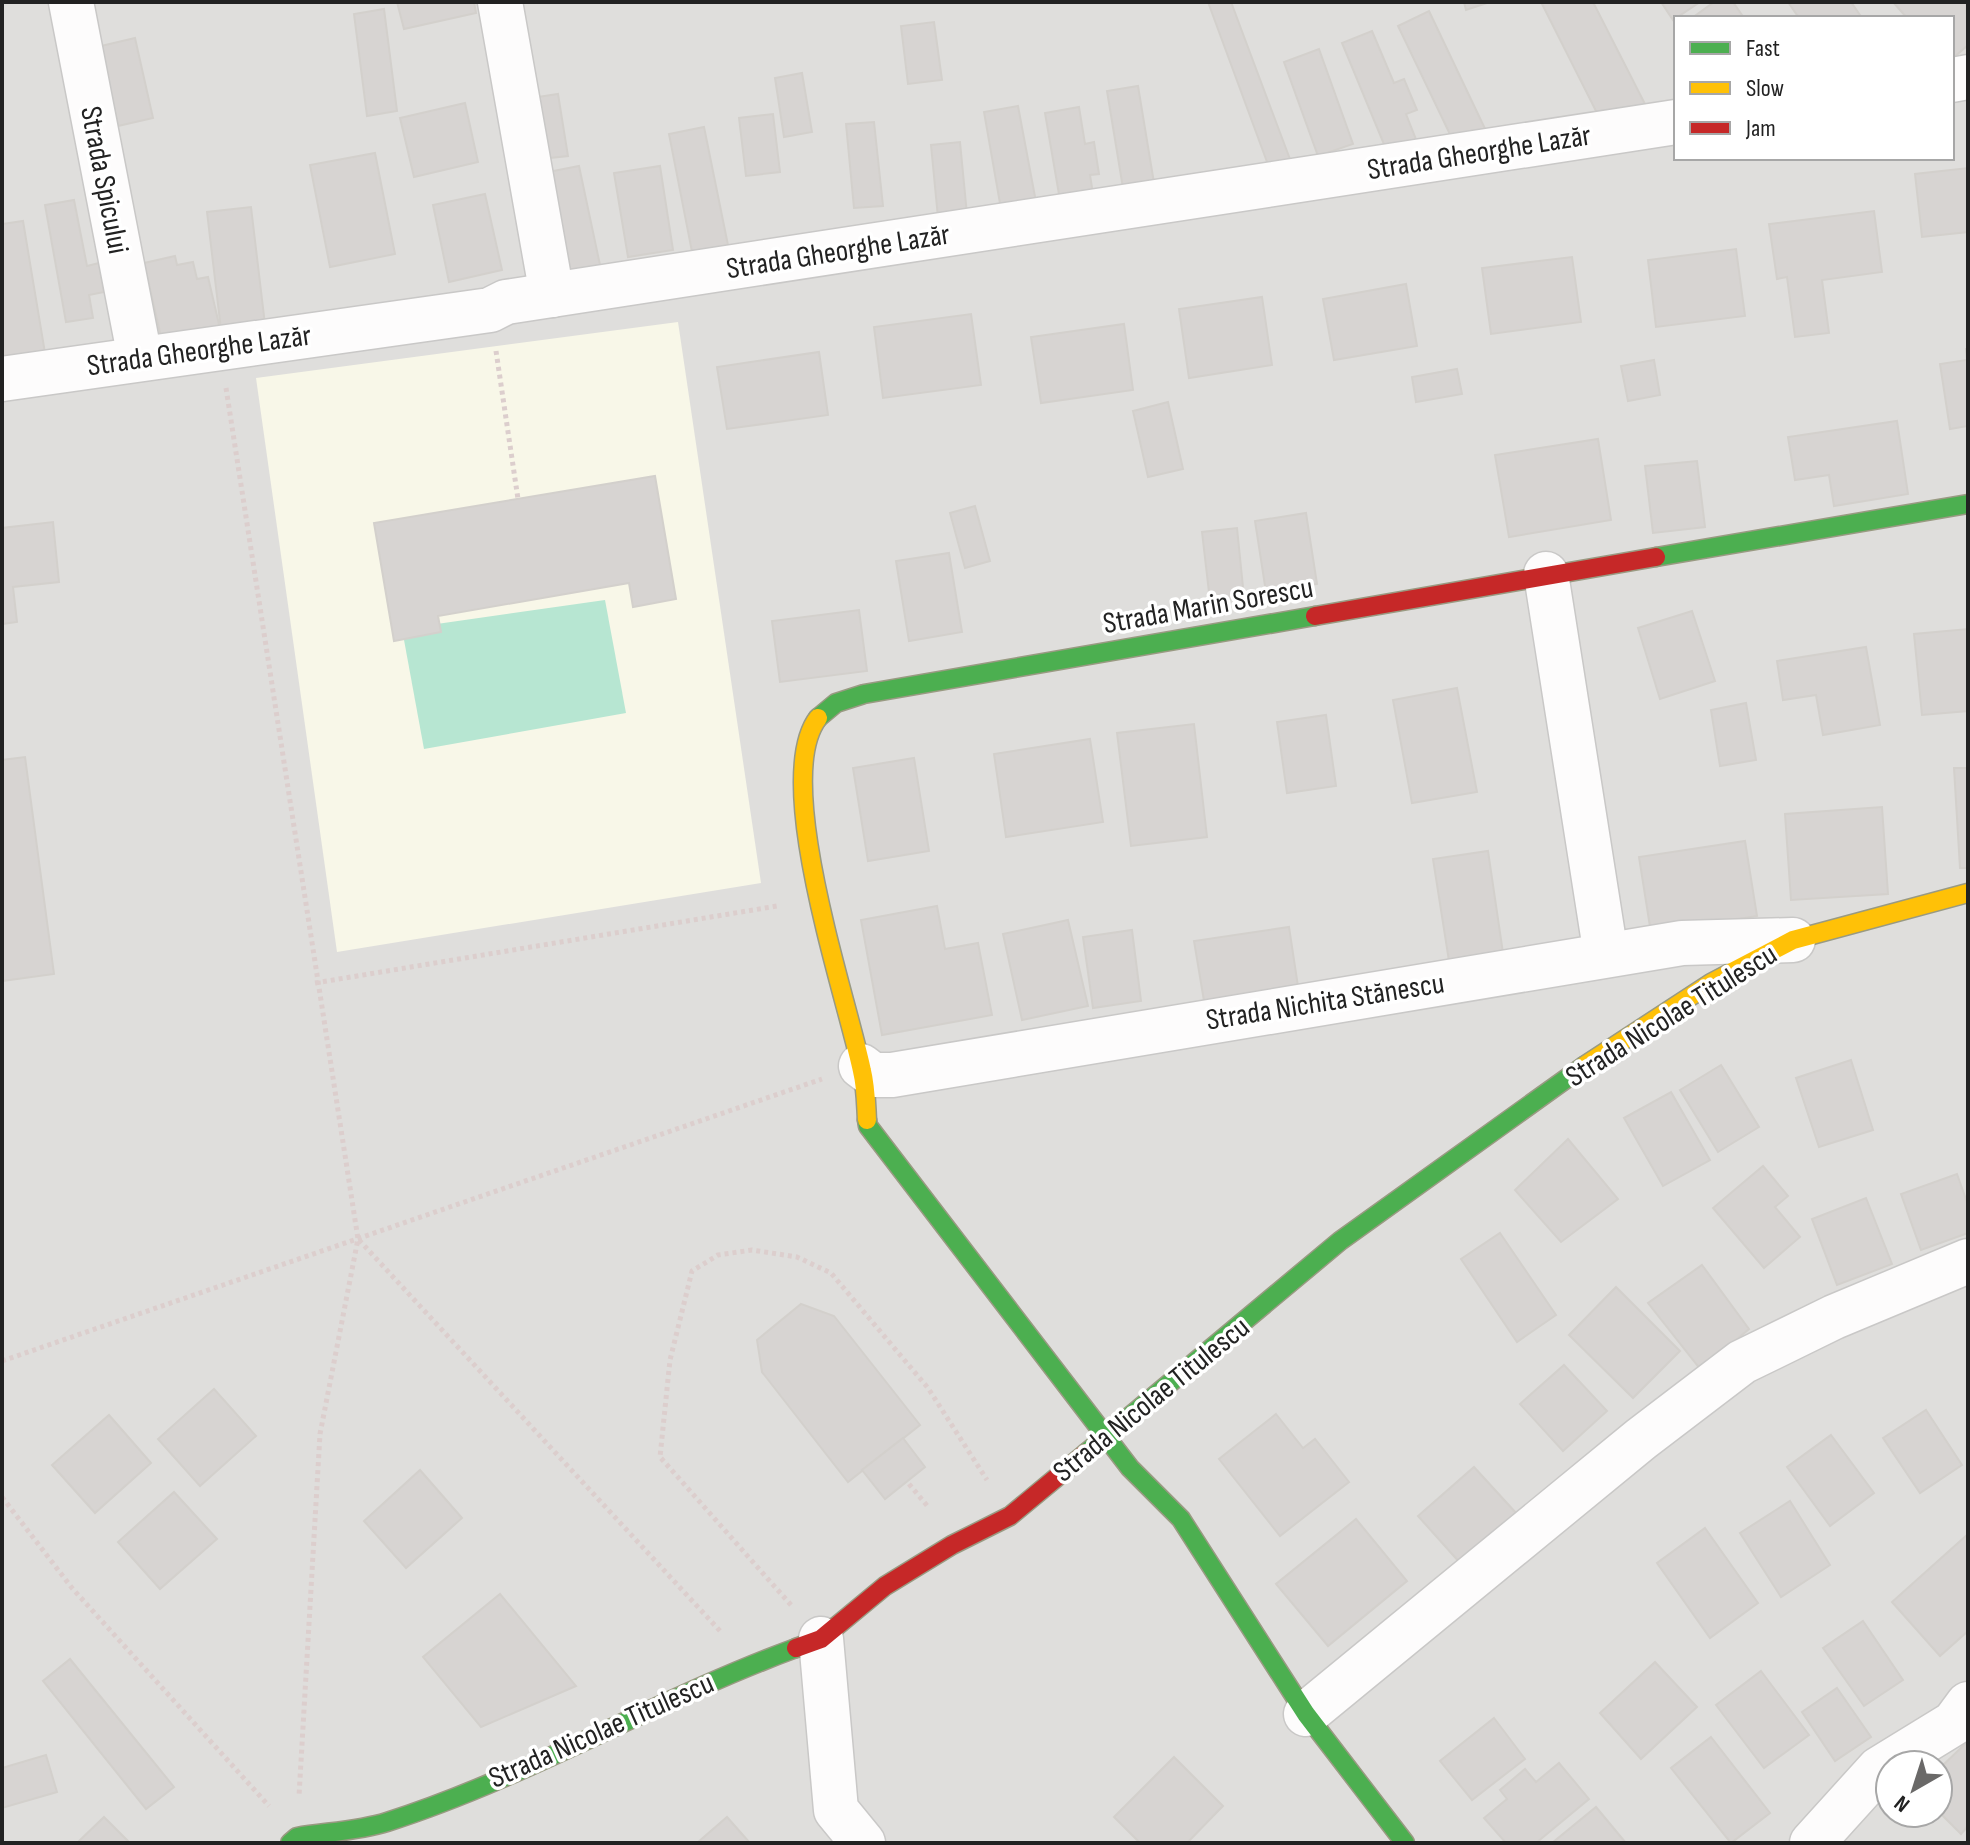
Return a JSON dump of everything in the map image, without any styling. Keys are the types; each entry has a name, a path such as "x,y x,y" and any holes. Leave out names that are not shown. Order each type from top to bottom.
{"street":[{"name":"Strada Spicului","path":"71,2 140,358"},
{"path":"500,2 552,295"},
{"name":"Strada Gheorghe Lazăr","path":"2,379 490,310 506,302 1674,122"},
{"name":"Strada Marin Sorescu","path":"1405,1843 1306,1714 1181,1519 1130,1468 868,1126 861,1066 847,1025 818,899 805,818 806,745 814,723 838,700 1546,574 1968,504"},
{"path":"1546,574 1606,955"},
{"name":"Strada Nicolae Titulescu","path":"296,1841 385,1823 545,1759 752,1664 821,1639 885,1586 952,1545 1010,1516 1366,1222 1587,1064 1711,983 1793,940 1865,918 1968,893"},
{"name":"Strada Nichita Stănescu","path":"861,1066 873,1075 892,1075 1682,943 1793,940"},
{"path":"1306,1714 1641,1439 1742,1362 1834,1317 1968,1261"},
{"path":"821,1639 827,1735 836,1810 863,1843"},
{"path":"1812,1843 1879,1769 1954,1723 1968,1704"}],"path":[{"path":"490,310 518,499"},
{"path":"219,346 315,983 358,1239 320,1434 296,1841"},
{"path":"315,983 818,899"},
{"path":"2,1361 861,1066"},
{"path":"358,1239 752,1664"},
{"path":"821,1639 660,1457 670,1360 692,1271 718,1255 752,1250 797,1257 831,1273 928,1388 1010,1516"},
{"path":"909,1484 918,1495"},
{"path":"2,1497 72,1588 296,1841"}],"shaded area":[{"path":"2,2 1968,2 1968,1843 2,1843"},
{"path":"678,322 761,883 337,952 256,378"}],"green space":[{"path":"605,600 626,713 424,749 402,629"}],"building":[{"path":"397,2 474,2 476,13 404,29"},
{"path":"1208,2 1231,2 1291,162 1270,170"},
{"path":"1464,2 1490,2 1466,10"},
{"path":"1541,2 1593,2 1645,104 1603,125"},
{"path":"1661,2 1700,2 1674,16 1673,20"},
{"path":"1714,2 1733,2 1743,16 1695,16"},
{"path":"1788,2 1851,2 1861,16 1798,16"},
{"path":"1893,2 1966,2 1968,45 1954,57 1954,16 1905,16"},
{"path":"384,9 397,111 367,116 354,14"},
{"path":"1429,11 1488,135 1457,149 1398,26"},
{"path":"934,22 942,80 908,84 901,26"},
{"path":"1372,31 1394,83 1404,79 1417,110 1406,114 1417,142 1388,154 1342,43"},
{"path":"135,38 153,118 118,126 101,46"},
{"path":"1319,49 1353,144 1318,156 1284,62"},
{"path":"802,73 812,132 784,137 775,78"},
{"path":"1138,86 1154,183 1123,188 1107,91"},
{"path":"558,94 568,156 541,159 531,98"},
{"path":"465,103 478,162 414,177 400,118"},
{"path":"1018,106 1036,202 1001,209 984,112"},
{"path":"1079,107 1085,144 1094,142 1099,174 1090,175 1093,194 1060,200 1045,113"},
{"path":"773,114 780,172 746,176 739,118"},
{"path":"874,122 883,206 854,208 846,124"},
{"path":"704,127 730,255 694,262 669,134"},
{"path":"960,142 968,225 939,228 931,145"},
{"path":"375,153 395,254 330,267 310,165"},
{"path":"579,166 600,265 565,273 543,173"},
{"path":"660,166 673,250 628,257 614,173"},
{"path":"1968,168 1968,232 1922,237 1915,174"},
{"path":"485,194 502,270 449,282 433,205"},
{"path":"74,200 87,266 99,263 104,292 89,295 93,318 66,322 45,205"},
{"path":"251,207 266,333 222,338 207,212"},
{"path":"1874,211 1882,272 1822,280 1829,333 1795,337 1787,277 1777,279 1769,224"},
{"path":"23,221 46,359 2,366 2,224"},
{"path":"1736,249 1745,316 1656,327 1648,260"},
{"path":"175,256 177,265 193,262 197,279 208,277 221,333 163,346 144,263"},
{"path":"1572,257 1581,322 1491,334 1482,268"},
{"path":"1406,284 1417,346 1334,360 1323,299"},
{"path":"1262,297 1272,365 1189,378 1179,309"},
{"path":"971,314 981,385 883,398 874,327"},
{"path":"1124,324 1133,390 1041,403 1031,337"},
{"path":"1968,349 1968,426 1950,429 1940,364 1967,360"},
{"path":"819,352 828,415 727,429 717,367"},
{"path":"1654,360 1660,395 1628,401 1621,366"},
{"path":"1457,369 1462,394 1416,402 1412,377"},
{"path":"1168,402 1183,469 1148,477 1133,411"},
{"path":"1897,421 1908,494 1834,506 1829,475 1795,480 1788,437"},
{"path":"1598,439 1611,520 1509,537 1495,455"},
{"path":"1697,461 1705,527 1653,533 1645,466"},
{"path":"655,476 676,599 633,607 629,583 438,616 441,632 394,641 374,523"},
{"path":"975,506 990,561 965,568 950,513"},
{"path":"1306,513 1317,584 1266,592 1255,521"},
{"path":"53,522 59,582 13,587 17,622 2,624 2,528"},
{"path":"1237,528 1244,597 1210,601 1202,532"},
{"path":"949,553 962,632 909,641 896,561"},
{"path":"859,610 867,671 780,682 772,621"},
{"path":"1692,611 1715,681 1660,699 1638,628"},
{"path":"1968,629 1968,711 1922,715 1914,634"},
{"path":"1866,647 1880,725 1823,735 1816,695 1783,700 1777,661"},
{"path":"1457,688 1477,792 1412,803 1393,700"},
{"path":"1746,703 1756,760 1720,766 1711,710"},
{"path":"1326,715 1336,786 1287,793 1277,722"},
{"path":"1194,724 1207,837 1131,846 1117,733"},
{"path":"1090,739 1103,822 1006,837 994,754"},
{"path":"25,757 54,974 2,981 2,760"},
{"path":"914,758 929,851 868,861 853,768"},
{"path":"1954,768 1968,768 1968,868 1960,868"},
{"path":"1882,807 1888,894 1791,900 1785,814"},
{"path":"1745,841 1757,916 1651,933 1639,857"},
{"path":"1488,851 1503,953 1449,961 1433,859"},
{"path":"937,906 945,949 978,943 992,1015 882,1035 861,920"},
{"path":"1068,920 1088,1006 1022,1020 1003,934"},
{"path":"1289,927 1299,993 1205,1007 1194,941"},
{"path":"1132,930 1141,1001 1093,1008 1083,937"},
{"path":"1851,1060 1873,1130 1819,1147 1796,1078"},
{"path":"1721,1065 1759,1127 1718,1152 1680,1090"},
{"path":"1671,1092 1710,1160 1663,1186 1624,1118"},
{"path":"1568,1139 1618,1199 1561,1242 1515,1190"},
{"path":"1763,1166 1788,1196 1775,1207 1800,1237 1764,1268 1713,1208"},
{"path":"1957,1174 1968,1205 1968,1233 1921,1250 1901,1194"},
{"path":"1866,1198 1892,1264 1837,1285 1812,1219"},
{"path":"1500,1233 1556,1315 1517,1342 1461,1259"},
{"path":"1702,1265 1749,1329 1701,1370 1648,1303"},
{"path":"1616,1287 1680,1351 1633,1398 1569,1335"},
{"path":"801,1304 834,1316 920,1425 848,1482 762,1372 757,1340"},
{"path":"1564,1365 1607,1411 1563,1451 1520,1404"},
{"path":"214,1389 256,1436 200,1486 158,1439"},
{"path":"1926,1410 1962,1465 1920,1493 1883,1438"},
{"path":"1276,1414 1303,1448 1315,1439 1349,1482 1280,1536 1219,1459"},
{"path":"109,1415 151,1463 95,1513 52,1465"},
{"path":"1831,1435 1874,1493 1830,1526 1787,1467"},
{"path":"903,1438 925,1467 885,1499 862,1470"},
{"path":"1474,1467 1517,1514 1461,1564 1418,1516"},
{"path":"420,1470 462,1518 406,1568 364,1521"},
{"path":"174,1492 217,1539 160,1589 118,1542"},
{"path":"1790,1501 1830,1565 1781,1597 1740,1533"},
{"path":"1356,1519 1407,1581 1328,1646 1276,1584"},
{"path":"1705,1528 1758,1603 1710,1638 1657,1563"},
{"path":"1968,1534 1968,1631 1940,1656 1892,1602"},
{"path":"500,1594 576,1686 481,1727 423,1657"},
{"path":"1863,1621 1903,1680 1864,1706 1823,1648"},
{"path":"70,1659 174,1787 146,1809 43,1681"},
{"path":"1655,1662 1697,1707 1641,1759 1600,1713"},
{"path":"1761,1671 1809,1735 1764,1768 1716,1705"},
{"path":"1837,1688 1871,1737 1835,1761 1802,1712"},
{"path":"1494,1718 1525,1759 1472,1800 1440,1761"},
{"path":"1711,1737 1770,1813 1731,1843 1671,1768"},
{"path":"1968,1741 1968,1826 1961,1834 1954,1827 1954,1755"},
{"path":"46,1755 57,1792 2,1808 2,1768"},
{"path":"1174,1757 1223,1806 1187,1843 1140,1843 1114,1817"},
{"path":"1559,1763 1589,1799 1536,1843 1506,1843 1484,1818 1507,1799 1500,1790 1525,1769 1536,1782"},
{"path":"1596,1807 1626,1843 1552,1843"},
{"path":"104,1817 130,1843 77,1843"},
{"path":"727,1817 750,1843 697,1843"}],"traffic: fast":[{"path":"1656,557 1968,504"},
{"path":"818,718 836,703 864,694 1315,616"},
{"path":"1086,1453 1340,1241 1584,1066"},
{"path":"867,1120 868,1126 1130,1468 1181,1519 1306,1714 1405,1843"},
{"path":"290,1843 297,1837 376,1825 439,1804 542,1761 693,1690 796,1648"}],"traffic: slow":[{"path":"818,718 806,748 803,789 807,837 829,943 863,1077 867,1120"},
{"path":"1584,1066 1711,983 1793,940 1968,893"}],"traffic: jam":[{"path":"1315,616 1656,557"},
{"path":"796,1648 821,1639 885,1586 952,1545 1010,1516 1086,1453"}]}
